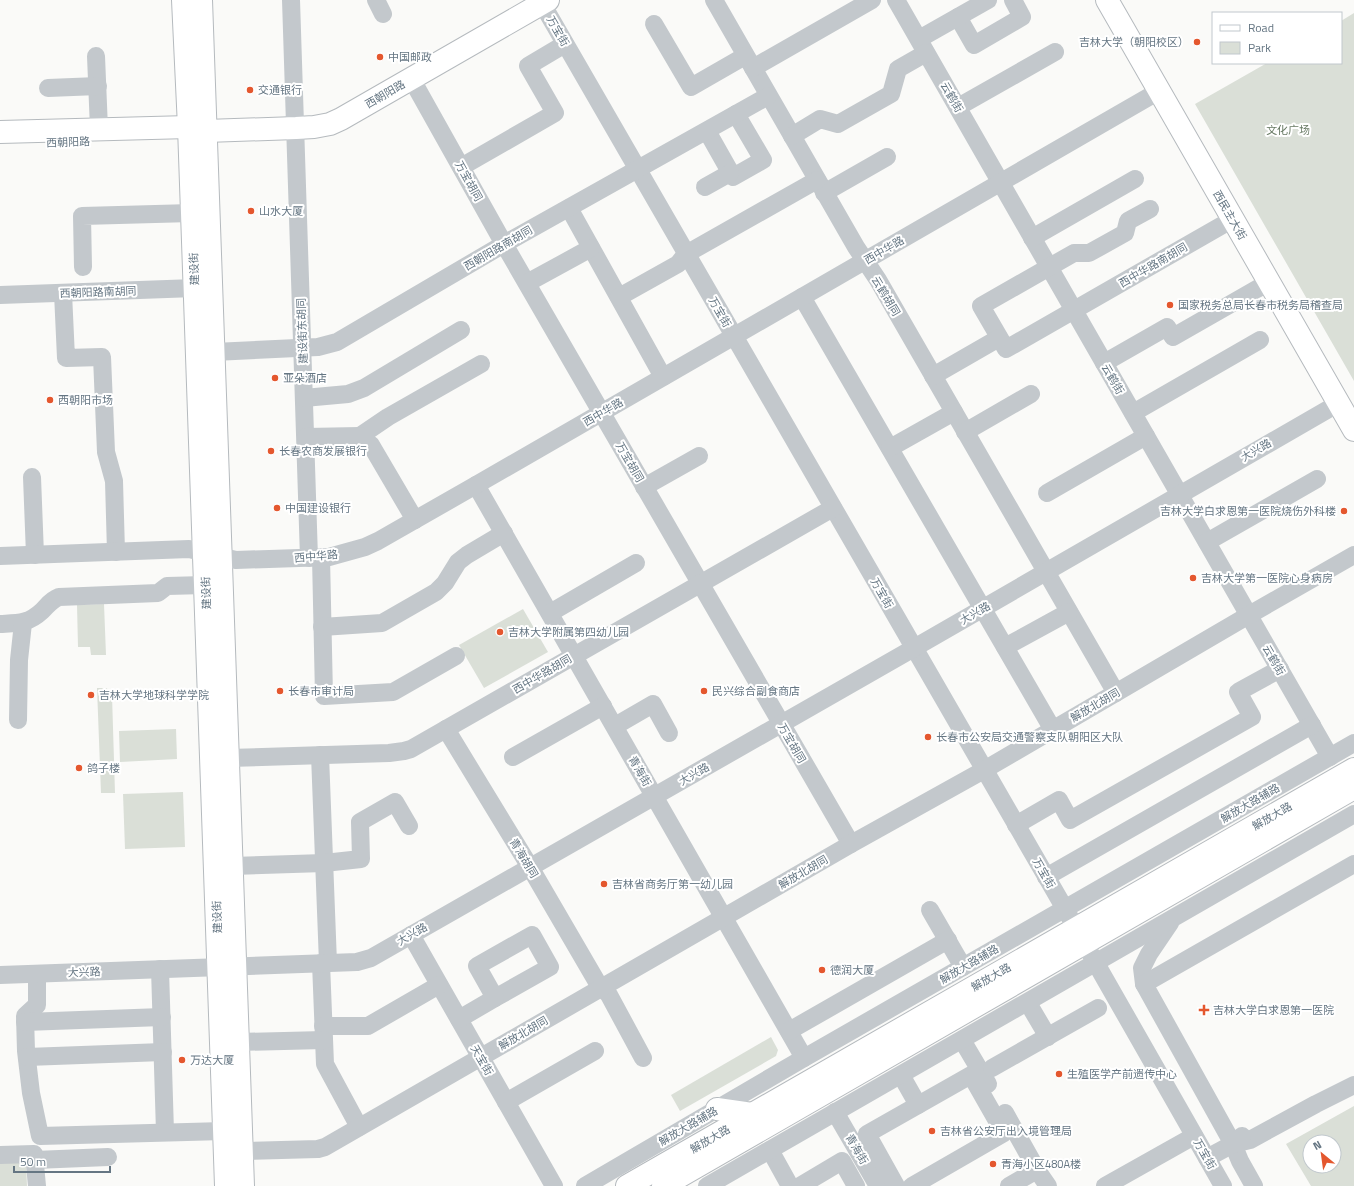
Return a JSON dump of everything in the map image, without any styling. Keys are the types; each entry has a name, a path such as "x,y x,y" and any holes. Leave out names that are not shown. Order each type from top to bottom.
{"main road":[{"name":"建设街","path":"183,0 214,352 212,555 205,585 227,967 238,1042 243,1186"},
{"name":"建设街","path":"201,0 192,213 195,288 212,555 228,758 232,866 227,967 224,1131 226,1186"},
{"name":"西民主大街","path":"1107,0 1354,430"},
{"name":"西朝阳路","path":"0,144 195,132 314,127 330,124 543,1"},
{"name":"西朝阳路","path":"0,132 99,129 195,132"},
{"name":"解放大路","path":"663,1186 1080,936 1354,768"},
{"name":"解放大路","path":"627,1186 752,1114 1354,788"},
{"path":"717,1109 752,1114"}],"street":[{"name":"建设街东胡同","path":"291,0 304,398 315,557 322,627 324,696 393,692 456,656"},
{"name":"云鹤胡同","path":"714,0 768,96 865,261 878,280 1116,693"},
{"path":"654,24 691,87 749,62 872,0"},
{"name":"云鹤街","path":"896,0 1330,757"},
{"path":"792,136 820,119 838,124 891,94 898,69 922,46 958,17 988,0"},
{"path":"958,17 974,45 1022,17 1013,0"},
{"name":"万宝街","path":"543,1 565,44 1065,909 1223,1186"},
{"path":"461,167 555,113 528,66 565,44"},
{"path":"958,107 1055,52"},
{"path":"96,56 99,129"},
{"name":"万宝胡同","path":"412,78 504,244 851,844"},
{"path":"48,88 98,86"},
{"name":"西中华路","path":"0,556 189,549 236,560 330,557 365,547 602,413 1159,91"},
{"name":"西朝阳路南胡同","path":"214,352 318,348 337,342 504,244 768,96"},
{"path":"707,131 733,177 763,160 736,114"},
{"path":"619,297 678,264 686,254 821,187 887,158"},
{"path":"705,187 730,173"},
{"path":"1032,238 1135,179"},
{"path":"568,208 663,377"},
{"path":"933,376 999,338 981,306 1074,253 1089,253 1125,232 1128,221 1150,209"},
{"path":"83,267 82,216 192,213"},
{"name":"西中华路南胡同","path":"999,338 1006,349 1233,219"},
{"path":"527,283 591,248"},
{"path":"1104,363 1167,327 1173,338 1269,282"},
{"name":"西朝阳路南胡同","path":"0,296 195,288"},
{"path":"63,293 66,358 102,357 106,452 114,481 116,552"},
{"path":"802,297 983,608 1052,730"},
{"path":"304,398 348,394 364,388 461,330"},
{"path":"1133,413 1260,340"},
{"path":"306,437 360,436 388,417 481,364"},
{"path":"965,432 1031,394"},
{"name":"大兴路","path":"0,975 364,961 914,648 1339,403"},
{"path":"890,448 954,412"},
{"path":"360,436 371,446 415,520"},
{"path":"1046,493 1146,436"},
{"path":"644,487 699,456"},
{"path":"32,477 35,555"},
{"path":"1207,542 1317,479"},
{"name":"青海街","path":"476,485 804,1058"},
{"name":"西中华路胡同","path":"228,758 389,753 411,749 833,508"},
{"path":"322,627 382,622 436,592 445,583 458,562 504,533"},
{"name":"解放北胡同","path":"242,1151 318,1149 325,1146 851,844 984,770 1354,554"},
{"path":"550,612 636,563"},
{"path":"0,624 23,623 30,621 51,601 59,597 158,593 167,586 205,585"},
{"path":"1005,647 1069,612"},
{"path":"18,720 19,660 23,623"},
{"path":"1016,825 1060,800 1070,820 1252,717 1238,692 1280,669"},
{"path":"615,726 653,704 670,733"},
{"path":"513,757 603,706"},
{"path":"1046,877 1312,726"},
{"name":"青海胡同","path":"446,729 530,867 597,982 609,995 643,1058"},
{"name":"解放大路辅路","path":"585,1186 804,1058 1354,743"},
{"path":"320,756 324,863 325,1064 359,1127"},
{"path":"232,866 324,863 362,859 360,822 395,802 409,826"},
{"path":"707,1186 1096,964 1354,814"},
{"path":"1144,984 1354,864"},
{"path":"930,910 963,967"},
{"path":"1172,920 1149,954 1142,968 1144,984 1233,1144 1240,1161 1254,1186"},
{"name":"天宝街","path":"411,935 554,1186"},
{"path":"789,1032 948,940"},
{"path":"160,969 165,1132"},
{"path":"37,974 37,1005 24,1016 31,1094 40,1136 224,1131"},
{"path":"238,1042 324,1033 368,1026 439,985"},
{"path":"459,1019 495,998"},
{"path":"1028,1003 1048,1036"},
{"path":"992,1068 1098,1008"},
{"path":"25,1022 162,1017"},
{"path":"962,1040 1037,1170 1048,1186"},
{"path":"506,1102 595,1051"},
{"path":"27,1057 163,1052"},
{"path":"901,1075 918,1105"},
{"path":"896,1186 867,1134 971,1075 1004,1134 912,1186"},
{"path":"1207,1158 1233,1144 1245,1133 1313,1096 1354,1076"},
{"path":"1233,1144 1250,1140 1354,1085"},
{"name":"青海街","path":"836,1112 878,1186"},
{"path":"1105,1186 1194,1136"},
{"path":"770,1150 790,1186"},
{"path":"0,1155 34,1154 37,1186"},
{"path":"35,1160 108,1157"},
{"path":"800,1186 842,1161 856,1186"},
{"path":"1009,1186 1037,1170"}],"green space":[{"name":"文化广场","path":"1354,13 1354,381 1195,104 1265,64 1342,64 1342,20"},
{"path":"104,604 106,655 91,655 90,647 78,647 77,605"},
{"path":"523,609 548,652 484,688 459,645"},
{"path":"97,688 107,688 108,695 112,695 115,793 101,793"},
{"path":"176,729 177,759 120,762 119,731"},
{"path":"183,792 185,847 125,849 123,794"},
{"path":"771,1037 778,1050 776,1056 680,1111 671,1095"},
{"path":"1354,1106 1354,1186 1311,1186 1304,1174 1342,1174 1342,1134 1304,1134"},
{"path":"1302,1135 1302,1171 1286,1144"},
{"path":"26,1162 27,1186 0,1186 0,1163"}],"place":[{"name":"吉林大学（朝阳校区）","path":"1197,42"},
{"name":"中国邮政","path":"380,57"},
{"name":"交通银行","path":"250,90"},
{"name":"山水大厦","path":"251,211"},
{"name":"国家税务总局长春市税务局稽查局","path":"1170,305"},
{"name":"亚朵酒店","path":"275,378"},
{"name":"西朝阳市场","path":"50,400"},
{"name":"长春农商发展银行","path":"271,451"},
{"name":"中国建设银行","path":"277,508"},
{"name":"吉林大学白求恩第一医院烧伤外科楼","path":"1344,511"},
{"name":"吉林大学第一医院心身病房","path":"1193,578"},
{"name":"吉林大学附属第四幼儿园","path":"500,632"},
{"name":"长春市审计局","path":"280,691"},
{"name":"民兴综合副食商店","path":"704,691"},
{"name":"吉林大学地球科学学院","path":"91,695"},
{"name":"长春市公安局交通警察支队朝阳区大队","path":"928,737"},
{"name":"鸽子楼","path":"79,768"},
{"name":"吉林省商务厅第一幼儿园","path":"604,884"},
{"name":"德润大厦","path":"822,970"},
{"name":"吉林大学白求恩第一医院","path":"1204,1010"},
{"name":"万达大厦","path":"182,1060"},
{"name":"生殖医学产前遗传中心","path":"1059,1074"},
{"name":"吉林省公安厅出入境管理局","path":"932,1131"},
{"name":"青海小区480A楼","path":"993,1164"}]}
